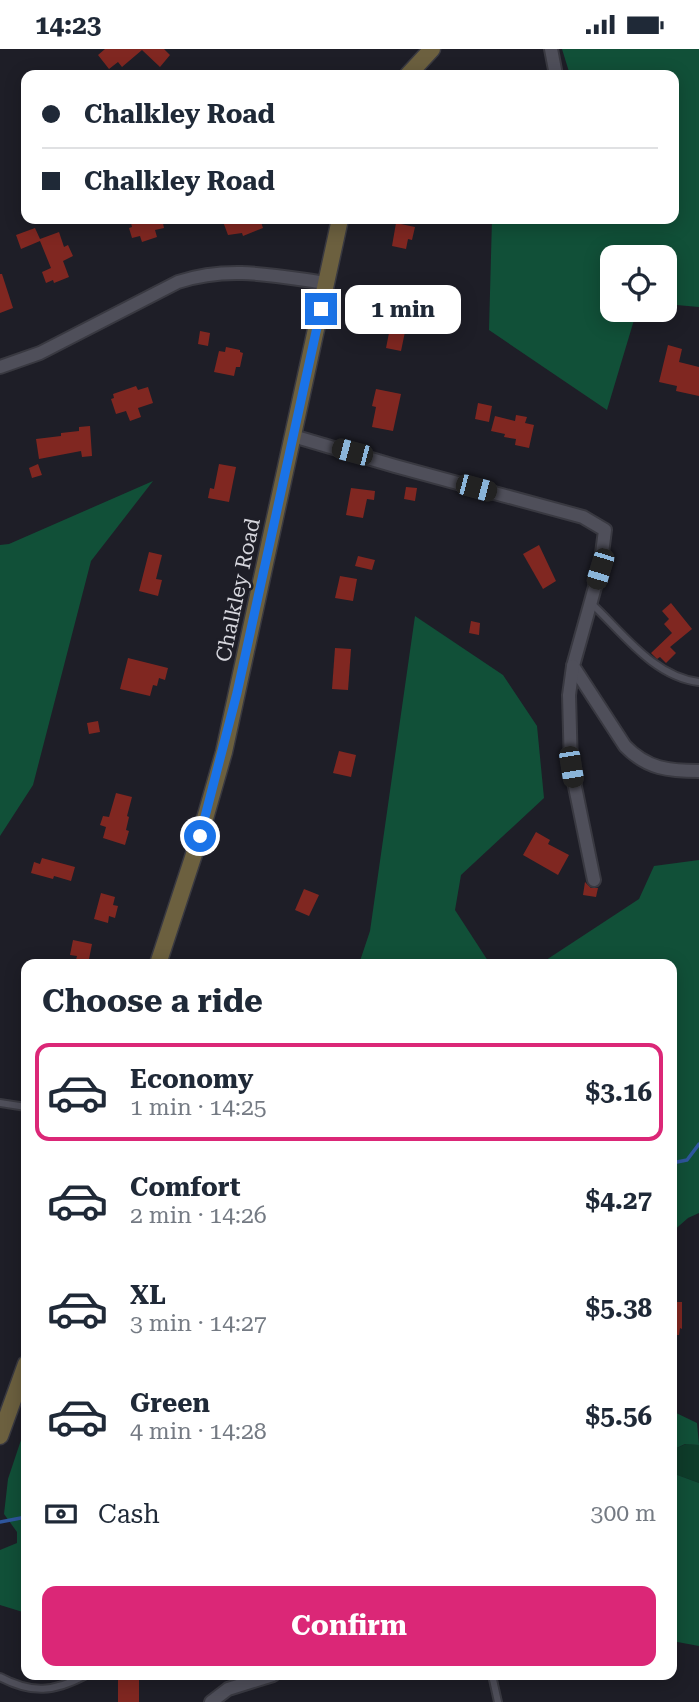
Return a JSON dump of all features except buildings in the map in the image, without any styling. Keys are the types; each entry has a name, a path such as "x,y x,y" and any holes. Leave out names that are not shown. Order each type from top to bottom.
{"street":[{"path":"413,70 432,49"},
{"path":"551,49 555,70"},
{"name":"Chalkley Road","path":"160,959 224,752 339,224"},
{"path":"0,367 40,353 178,282 200,275 242,272 327,283"},
{"path":"293,436 583,517 605,530 604,545 573,666 569,695 571,767 594,880"},
{"path":"573,666 633,754 657,768 699,771"},
{"path":"0,1436 21,1378"},
{"path":"211,1702 228,1689 257,1680"}],"lane":[{"path":"590,602 656,665 685,681 699,682"},
{"path":"0,1103 21,1106"},
{"path":"0,1677 12,1683 45,1689 68,1685 77,1680"},
{"path":"493,1680 498,1702"}],"green space":[{"path":"562,49 699,49 699,307 677,305 677,245 600,245 600,322 633,322 607,410 489,330 492,224 679,224 679,70 568,70"},
{"path":"153,481 91,561 33,785 0,836 0,545 9,544"},
{"path":"415,616 503,675 537,726 544,798 461,875 455,910 487,959 361,959 370,931"},
{"path":"699,860 699,1213 677,1228 677,959 548,959 639,899 654,866"},
{"path":"677,1413 697,1423 699,1445 685,1444 677,1448"},
{"path":"21,1440 21,1611 0,1605 0,1550 17,1543 17,1532 4,1514 8,1479"},
{"path":"686,1444 699,1445 699,1483 677,1475 677,1448"},
{"path":"677,1475 699,1483 699,1646 677,1642"}],"waterway":[{"path":"677,1162 687,1160 699,1144"},
{"path":"0,1522 21,1518"}],"route":[{"path":"200,836 224,752 321,309"}]}
